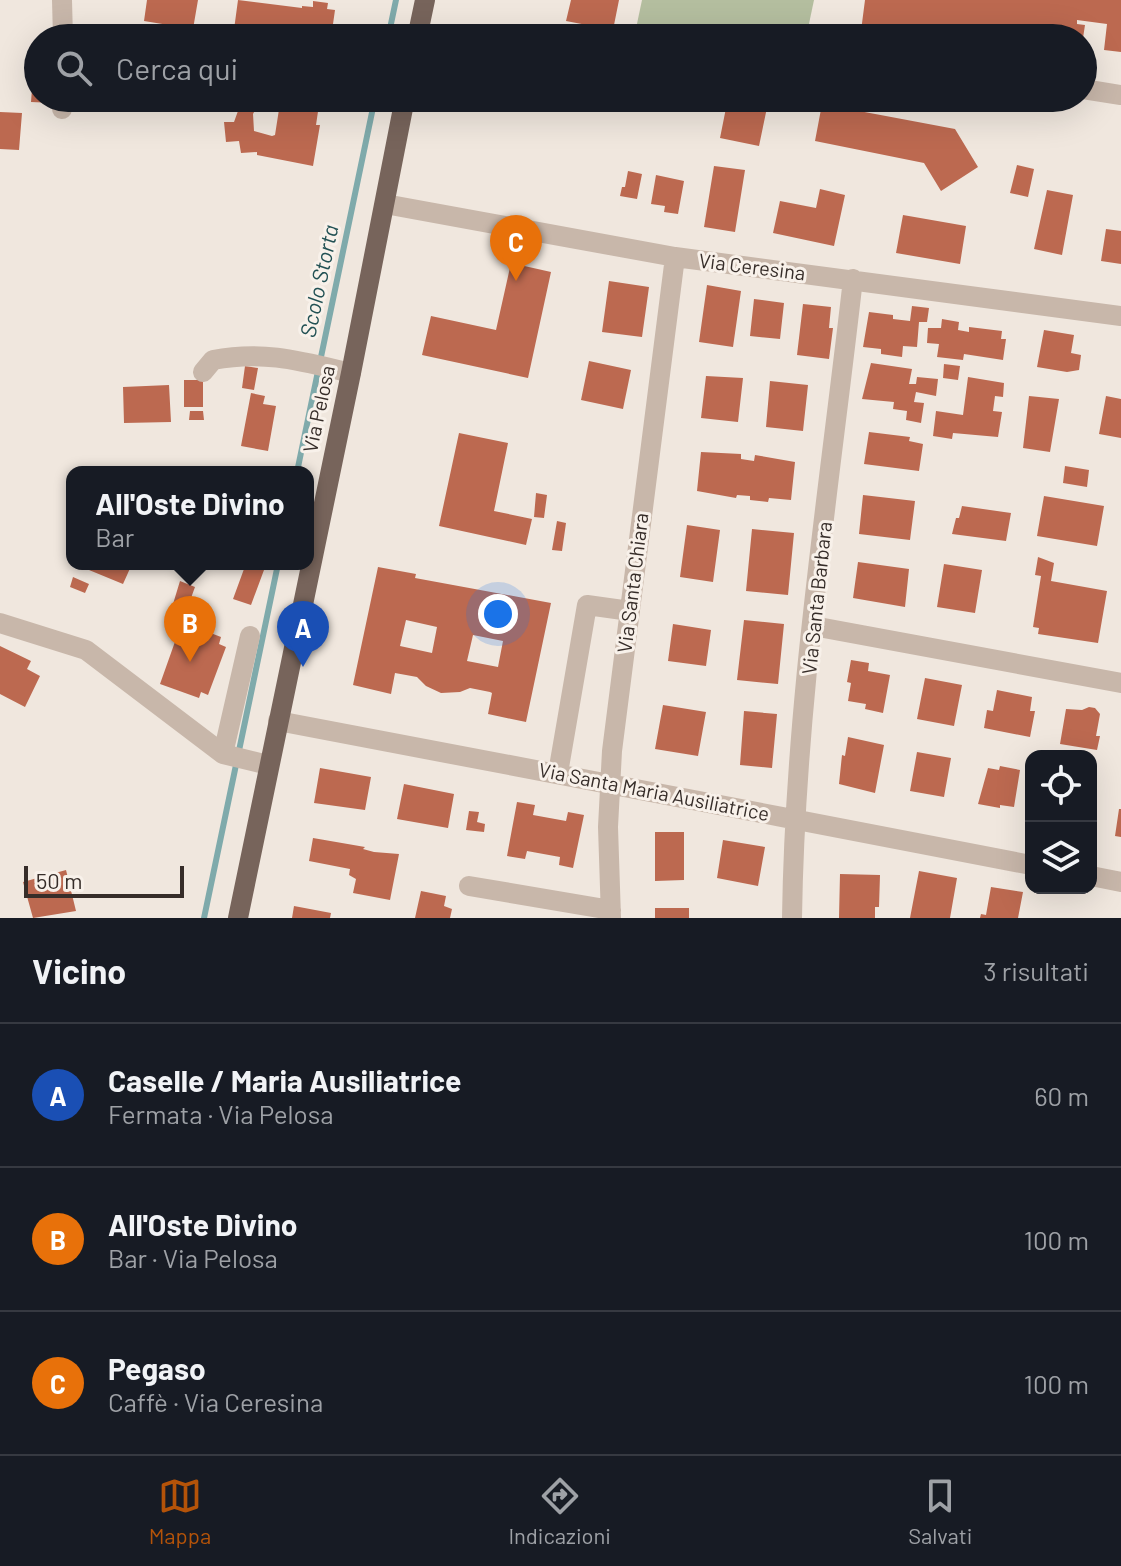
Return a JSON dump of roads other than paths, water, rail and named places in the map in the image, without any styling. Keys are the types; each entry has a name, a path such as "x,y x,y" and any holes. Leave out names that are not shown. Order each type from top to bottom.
{"main road":[{"path":"420,24 425,0"},
{"name":"Via Pelosa","path":"314,549 402,112"},
{"name":"Via Pelosa","path":"238,918 242,759 278,721 310,570"}],"street":[{"path":"62,0 63,24"},
{"path":"1097,91 1121,95"},
{"name":"Via Ceresina","path":"385,204 675,257 1121,316"},
{"name":"Via Santa Chiara","path":"469,886 611,914 608,827 612,751 675,257"},
{"name":"Via Santa Barbara","path":"792,918 795,820 813,626 853,279"},
{"path":"203,372 213,360 243,354 290,358 351,373"},
{"path":"558,773 587,605 630,611"},
{"path":"0,623 86,650 242,759"},
{"path":"813,626 1121,683"},
{"path":"242,759 250,636"},
{"name":"Via Santa Maria Ausiliatrice","path":"278,721 611,782 1025,864"},
{"path":"1097,877 1121,882"}],"waterway":[{"name":"Scolo Storta","path":"391,24 396,0"},
{"name":"Scolo Storta","path":"298,466 372,112"},
{"name":"Scolo Storta","path":"204,918 277,570"}],"place":[{"name":"Pegaso","path":"516,281"},
{"name":"All'Oste Divino","path":"190,662"},
{"name":"Caselle / Maria Ausiliatrice","path":"303,667"}]}
